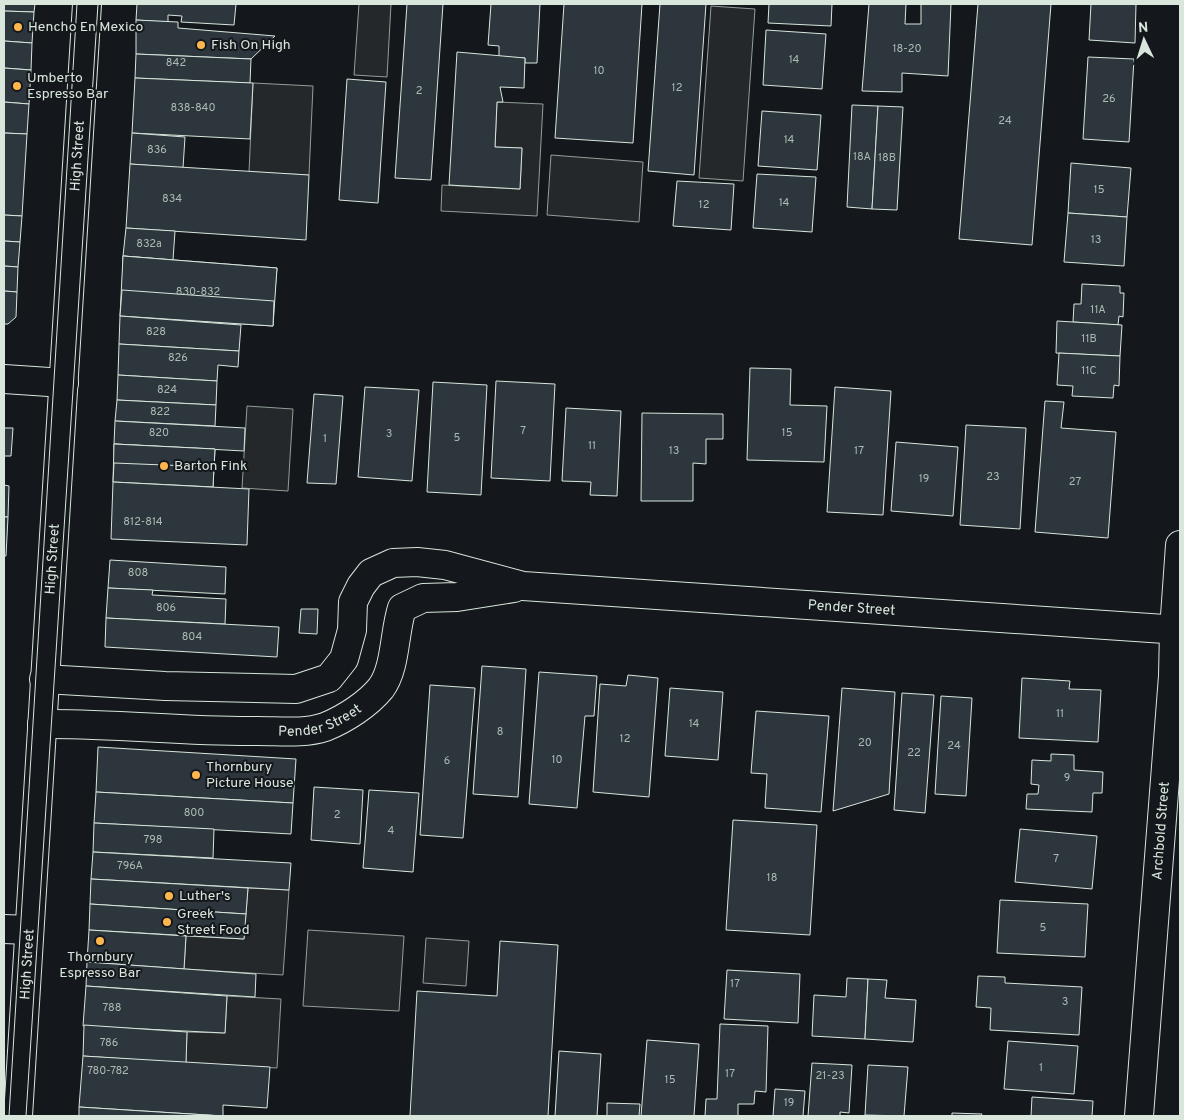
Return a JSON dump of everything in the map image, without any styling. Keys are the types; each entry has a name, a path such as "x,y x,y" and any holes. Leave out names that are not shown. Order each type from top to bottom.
{"street":[{"name":"High Street","path":"18,1116 16,930 42,724 87,4"},
{"path":"4,379 64,383"},
{"name":"Archbold Street","path":"1139,1116 1177,630 1180,545"},
{"name":"Pender Street","path":"44,679 165,686 296,689 329,678 344,660 352,630 353,602 361,586 371,573 394,563 417,562 445,565 523,586 1177,630"},
{"name":"Pender Street","path":"42,724 221,732 306,731 326,726 357,710 381,687 393,659 397,624 402,608 423,598 458,597 523,586"}],"shaded area":[{"path":"359,4 391,4 387,77 354,75"},
{"path":"711,6 755,9 743,181 699,178"},
{"path":"253,83 313,86 309,175 249,172"},
{"path":"497,102 543,104 537,216 441,211 442,185 520,189 522,148 495,147"},
{"path":"551,155 643,162 639,222 547,215"},
{"path":"247,406 293,409 288,491 242,488"},
{"path":"248,888 289,890 283,975 184,969 186,936 244,939"},
{"path":"308,930 404,936 399,1011 303,1006"},
{"path":"426,938 469,941 466,986 423,983"},
{"path":"227,996 281,999 277,1068 186,1063 187,1032 225,1033"}],"building":[{"path":"4,4 35,4 34,12 4,11"},
{"path":"137,4 236,4 234,25 181,22 182,16 168,15 168,22 136,20"},
{"path":"407,4 443,4 431,180 395,178"},
{"path":"491,4 540,4 537,63 525,63 525,58 499,57 499,46 488,45"},
{"path":"564,4 642,4 633,143 555,138"},
{"path":"660,4 706,4 694,175 648,171"},
{"path":"769,4 832,4 831,26 768,23"},
{"path":"869,4 906,4 905,24 921,24 921,4 951,4 948,76 902,73 902,92 862,91"},
{"path":"978,4 1051,4 1032,245 959,239"},
{"path":"1091,4 1136,4 1135,43 1089,40"},
{"name":"Hencho En Mexico","path":"4,11 34,12 32,43 4,41"},
{"name":"Fish On High","path":"136,20 178,22 178,28 275,36 251,59 136,54"},
{"path":"766,30 826,34 822,89 763,85"},
{"path":"4,41 32,43 31,70 4,68"},
{"path":"457,52 525,58 524,88 500,87 503,102 497,102 495,147 522,148 520,189 449,185"},
{"path":"136,54 251,59 250,83 135,78"},
{"path":"1088,57 1134,59 1129,142 1083,139"},
{"name":"Umberto Espresso Bar","path":"4,68 31,70 29,104 4,102"},
{"path":"135,78 253,83 250,139 132,133"},
{"path":"347,79 386,82 378,203 339,200"},
{"path":"4,102 29,104 27,134 4,133"},
{"path":"852,105 878,106 872,209 847,207"},
{"path":"878,106 903,107 897,210 872,209"},
{"path":"762,111 821,115 817,170 758,166"},
{"path":"4,133 27,134 22,216 4,215"},
{"path":"132,133 185,137 183,168 130,164"},
{"path":"1071,163 1131,168 1127,217 1068,213"},
{"path":"130,164 309,175 306,240 126,228"},
{"path":"757,174 816,177 812,232 753,228"},
{"path":"677,181 734,184 731,230 673,226"},
{"path":"1068,213 1127,217 1124,266 1064,262"},
{"path":"4,215 22,216 20,242 4,241"},
{"path":"126,228 175,231 173,260 123,256"},
{"path":"4,241 20,242 18,267 4,266"},
{"path":"123,256 277,268 274,301 122,290"},
{"path":"123,256 277,268 273,326 120,316"},
{"path":"4,266 18,267 17,292 4,291"},
{"path":"1082,284 1120,286 1120,293 1124,293 1123,317 1119,316 1118,325 1073,322 1074,304 1081,304"},
{"path":"122,290 274,301 273,326 120,316"},
{"path":"4,291 17,292 16,317 8,324 4,324"},
{"path":"120,316 241,325 239,351 119,344"},
{"path":"1057,321 1122,325 1120,356 1056,353"},
{"path":"119,344 239,351 238,367 218,365 217,381 118,375"},
{"path":"1059,353 1120,356 1119,386 1114,385 1113,398 1072,396 1073,386 1057,385"},
{"path":"750,368 791,369 790,405 827,406 824,462 747,460"},
{"path":"118,375 217,381 216,405 117,400"},
{"path":"496,381 555,384 550,481 491,478"},
{"path":"433,382 487,385 481,495 427,492"},
{"path":"365,387 419,390 412,481 358,477"},
{"path":"835,387 891,391 883,515 827,512"},
{"path":"314,394 343,396 336,484 307,483"},
{"path":"117,400 216,405 215,426 115,421"},
{"path":"1045,401 1064,402 1061,428 1116,432 1108,538 1035,532"},
{"path":"566,408 621,411 617,496 590,495 591,482 562,481"},
{"path":"642,413 723,414 723,439 706,439 706,464 693,463 693,501 641,501"},
{"path":"115,421 245,428 244,451 114,444"},
{"path":"966,425 1026,428 1020,529 960,525"},
{"path":"4,428 13,428 11,456 4,456"},
{"path":"896,442 958,447 953,516 891,511"},
{"path":"114,444 215,449 214,467 114,463"},
{"name":"Barton Fink","path":"114,444 215,449 213,487 113,482"},
{"path":"114,463 214,467 213,487 113,482"},
{"path":"113,482 249,489 247,545 111,539"},
{"path":"4,485 9,486 8,517 4,517"},
{"path":"4,517 8,517 6,556 4,556"},
{"path":"110,560 226,567 225,594 108,588"},
{"path":"108,588 153,590 152,595 226,599 225,624 106,618"},
{"path":"301,609 318,609 317,634 299,633"},
{"path":"106,618 279,627 277,657 105,647"},
{"path":"482,666 526,669 518,797 473,794"},
{"path":"539,672 597,676 594,716 585,716 577,808 529,804"},
{"path":"628,675 658,678 649,797 593,792 600,684 626,686"},
{"path":"1022,678 1070,681 1069,689 1101,690 1098,742 1019,738"},
{"path":"430,685 475,688 463,838 420,835"},
{"path":"670,688 723,692 718,760 665,756"},
{"path":"842,688 895,692 889,794 833,811"},
{"path":"902,693 934,695 925,813 894,810"},
{"path":"941,696 972,698 966,796 935,794"},
{"path":"756,711 829,716 821,812 765,808 767,774 751,773"},
{"name":"Thornbury Picture House","path":"98,747 296,759 293,803 96,792"},
{"path":"1051,754 1074,755 1074,770 1103,772 1102,793 1093,793 1092,812 1026,809 1027,794 1038,794 1039,785 1031,784 1032,760 1051,761"},
{"path":"314,787 363,790 360,844 311,840"},
{"path":"369,790 419,793 413,872 363,868"},
{"path":"96,792 293,803 291,834 94,823"},
{"path":"733,820 817,825 810,935 726,930"},
{"path":"94,823 214,829 213,858 93,852"},
{"path":"1020,829 1097,836 1092,889 1015,882"},
{"path":"93,852 291,863 289,890 91,879"},
{"name":"Luther's","path":"91,879 248,888 246,914 90,904"},
{"path":"1000,900 1088,904 1085,957 997,953"},
{"name":"Greek Street Food","path":"90,904 246,914 244,939 89,930"},
{"path":"89,930 186,936 184,969 87,962"},
{"path":"500,941 558,945 548,1116 410,1116 417,991 497,996"},
{"path":"87,962 256,974 255,997 86,986"},
{"path":"727,970 800,974 798,1023 724,1019"},
{"path":"978,976 1005,977 1005,983 1082,987 1079,1035 990,1030 991,1008 976,1007"},
{"path":"847,978 868,979 865,1039 812,1036 814,995 846,997"},
{"path":"868,979 887,980 885,998 916,1000 913,1042 865,1039"},
{"path":"86,986 227,996 225,1033 83,1026"},
{"path":"720,1024 768,1026 766,1092 755,1091 754,1104 738,1104 738,1116 705,1116 706,1099 717,1099"},
{"path":"84,1025 187,1032 186,1063 83,1056"},
{"path":"647,1040 699,1044 694,1116 641,1116"},
{"path":"1008,1041 1078,1046 1074,1094 1004,1089"},
{"path":"559,1051 601,1054 597,1116 555,1116"},
{"path":"83,1056 270,1067 267,1108 223,1105 223,1116 79,1107"},
{"path":"812,1063 852,1065 849,1113 840,1112 840,1116 808,1116"},
{"path":"868,1065 908,1067 904,1116 865,1115"},
{"path":"775,1089 805,1091 803,1116 773,1116"},
{"path":"1032,1097 1093,1101 1092,1116 1031,1116"},
{"path":"607,1103 640,1104 639,1116 607,1116"},
{"path":"79,1107 223,1116 79,1116"},
{"path":"952,1113 982,1114 981,1116 952,1116"}],"tram line":[{"path":"9,1116 77,4"},
{"path":"26,1116 98,4"}],"place":[{"name":"Hencho En Mexico","path":"18,27"},
{"name":"Fish On High","path":"201,45"},
{"name":"Umberto Espresso Bar","path":"17,86"},
{"name":"Barton Fink","path":"164,466"},
{"name":"Thornbury Picture House","path":"196,775"},
{"name":"Luther's","path":"169,896"},
{"name":"Greek Street Food","path":"167,922"},
{"name":"Thornbury Espresso Bar","path":"100,941"}]}
